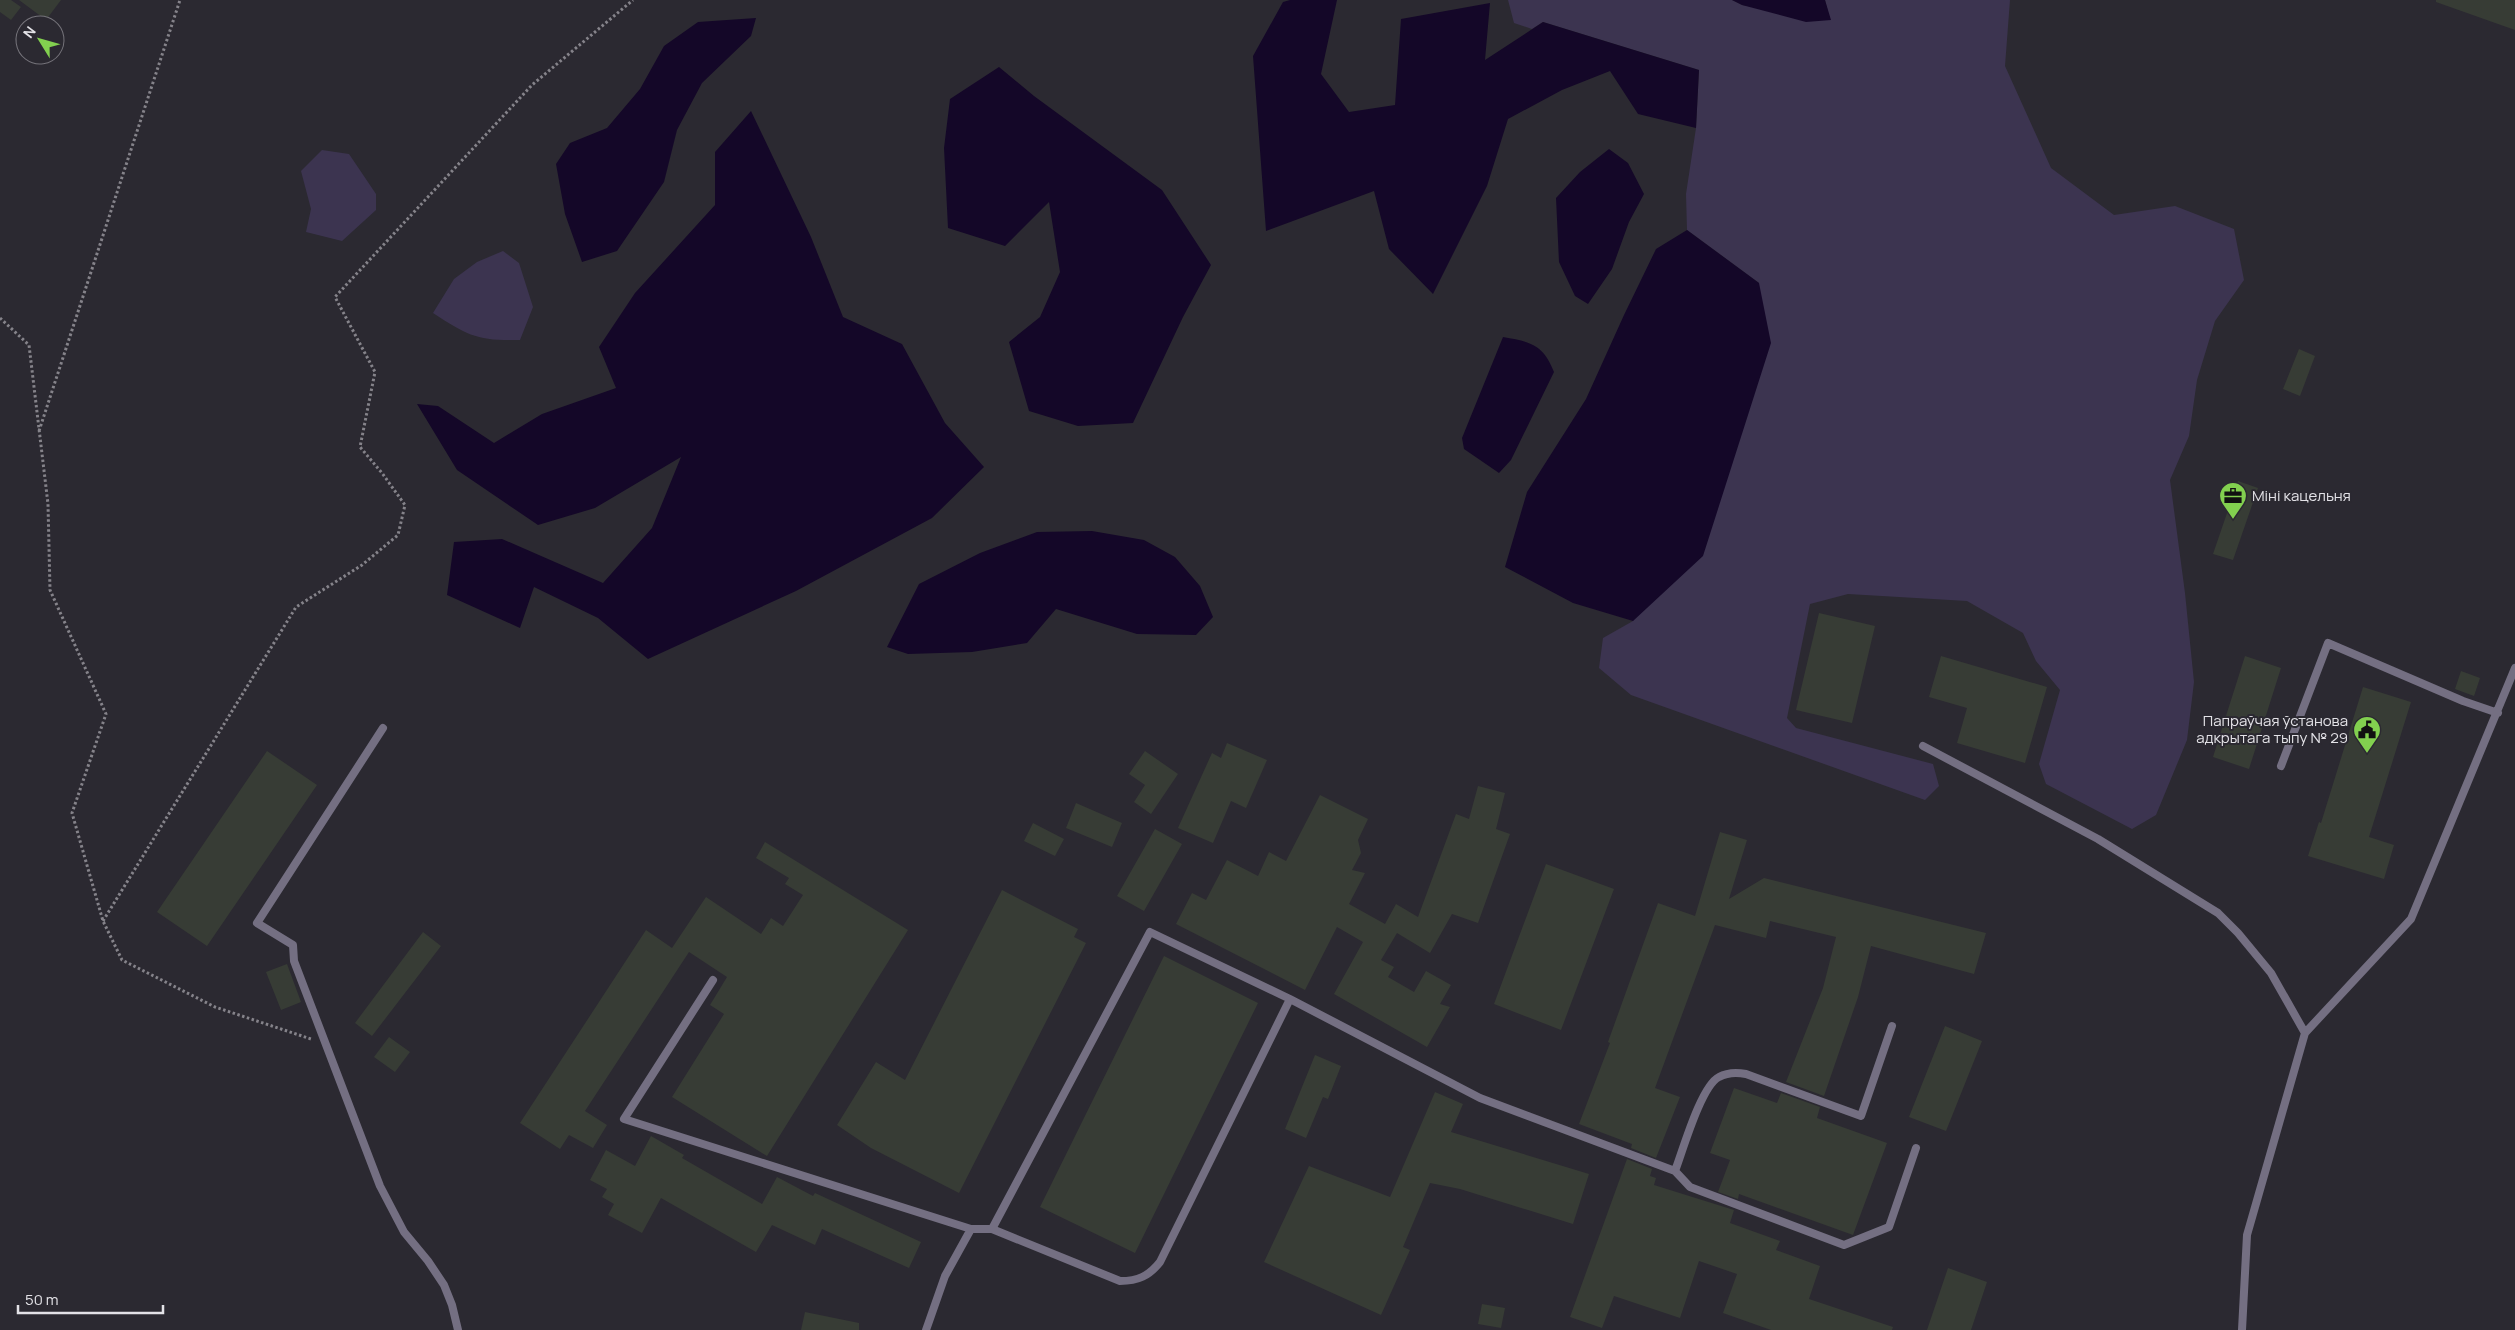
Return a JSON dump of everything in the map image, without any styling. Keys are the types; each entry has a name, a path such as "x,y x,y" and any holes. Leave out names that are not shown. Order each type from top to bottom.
{"lane":[{"path":"2281,766 2328,643 2463,702 2498,713"},
{"path":"2242,1330 2248,1235 2304,1033 2411,919 2498,713 2515,668"},
{"path":"383,728 257,922 293,945 294,961 380,1186 404,1232 428,1260 444,1285 452,1305 458,1330"},
{"path":"1923,746 2098,840 2218,913 2238,933 2271,973 2304,1033"},
{"path":"992,1229 1150,932 1290,999 1480,1098 1675,1171 1690,1187 1844,1245 1889,1227 1916,1148"},
{"path":"713,980 624,1119 971,1229 992,1229 1120,1281 1139,1279 1150,1273 1160,1262 1290,999"},
{"path":"1675,1171 1705,1092 1718,1077 1732,1072 1746,1074 1862,1116 1892,1026"},
{"path":"926,1330 945,1276 971,1229"}],"path":[{"path":"38,434 180,0"},
{"path":"103,921 296,607 362,565 398,535 405,505 382,473 360,448 375,372 336,297 532,85 633,0"},
{"path":"0,318 29,345 38,434 48,504 50,590 106,714 72,814 103,921 122,960 215,1007 326,1045"}],"shaded area":[{"path":"1290,0 1337,0 1321,74 1349,112 1395,105 1401,19 1490,3 1485,60 1543,22 1699,70 1696,128 1638,114 1610,71 1562,90 1508,119 1487,186 1433,294 1389,249 1374,191 1266,231 1253,56 1283,2"},
{"path":"1508,0 1732,0 1742,5 1830,20 1825,0 2010,0 2005,66 2051,168 2114,215 2175,206 2234,229 2244,280 2215,321 2197,380 2189,436 2170,480 2185,593 2194,682 2187,740 2156,815 2132,829 2046,784 2039,764 2060,690 2036,661 2023,633 1967,601 1848,594 1810,604 1787,718 1796,728 1933,764 1939,786 1925,800 1631,695 1599,668 1603,638 1633,621 1759,283 1687,230 1686,194 1696,128 1699,70 1543,22 1532,29 1514,23"},
{"path":"1732,0 1825,0 1831,20 1806,22 1742,5"},
{"path":"756,18 751,36 702,83 677,130 664,182 617,251 582,262 565,214 556,164 570,143 607,128 640,89 664,46 698,22"},
{"path":"999,67 1034,96 1162,190 1211,265 1183,317 1133,423 1078,426 1029,411 1009,342 1040,317 1060,272 1049,202 1005,246 948,228 944,148 950,99"},
{"path":"751,111 811,237 843,317 902,344 945,423 984,467 932,518 796,591 648,659 598,618 534,587 520,628 447,595 454,542 502,539 603,583 652,528 681,457 595,508 538,525 457,470 417,404 438,406 494,443 542,414 616,388 599,347 635,293 715,205 715,152"},
{"path":"1609,149 1628,163 1644,194 1629,222 1612,269 1588,304 1575,296 1559,262 1556,198 1580,172"},
{"path":"322,150 349,154 376,194 376,210 342,241 306,232 311,209 301,171"},
{"path":"1687,230 1759,283 1771,343 1703,556 1633,621 1573,603 1505,567 1527,492 1586,399 1656,249"},
{"path":"503,251 519,263 533,307 520,340 474,336 433,313 454,279 477,262"},
{"path":"1503,337 1535,346 1545,355 1554,372 1511,460 1499,473 1464,449 1462,438"},
{"path":"1092,531 1144,540 1175,557 1200,586 1213,617 1196,635 1137,634 1056,609 1027,643 972,652 908,654 887,647 919,584 980,553 1037,532"}],"building":[{"path":"0,0 11,0 21,7 11,20 0,12"},
{"path":"19,0 61,0 50,15 39,15"},
{"path":"2436,0 2515,0 2515,30 2436,2"},
{"path":"2299,349 2315,356 2300,396 2283,389"},
{"path":"2238,481 2258,488 2233,560 2213,554"},
{"path":"1819,613 1875,626 1852,723 1796,710"},
{"path":"1941,656 2047,687 2025,763 1957,743 1967,708 1929,697"},
{"path":"2245,656 2281,668 2249,769 2213,757"},
{"path":"2461,671 2480,678 2474,696 2455,689"},
{"path":"2363,687 2411,702 2369,837 2394,845 2384,879 2308,856 2319,822 2321,823"},
{"path":"1227,743 1267,760 1246,808 1231,801 1213,843 1178,828 1212,753 1221,758"},
{"path":"267,751 317,785 207,946 157,912"},
{"path":"1145,751 1178,774 1151,814 1134,802 1145,785 1129,774"},
{"path":"1478,786 1505,793 1496,829 1510,834 1478,923 1452,914 1430,953 1397,933 1381,960 1394,967 1388,977 1414,992 1426,971 1451,985 1440,1004 1450,1007 1427,1047 1334,994 1363,942 1337,927 1305,990 1176,924 1192,893 1206,900 1227,860 1258,876 1269,852 1286,861 1320,795 1368,819 1358,840 1361,853 1352,870 1365,873 1349,904 1385,924 1396,904 1418,917 1456,814 1469,819"},
{"path":"1076,803 1122,823 1112,847 1066,828"},
{"path":"1033,823 1064,839 1055,856 1024,841"},
{"path":"1155,829 1182,844 1144,911 1117,896"},
{"path":"1720,832 1747,840 1729,899 1764,878 1986,933 1974,974 1871,946 1858,997 1824,1096 1786,1082 1823,988 1836,937 1770,921 1766,938 1715,925 1655,1088 1680,1097 1656,1158 1631,1148 1632,1144 1579,1124 1610,1043 1608,1042 1658,903 1695,916"},
{"path":"765,842 908,930 767,1156 672,1097 724,1014 710,1005 727,977 689,952 585,1111 607,1125 593,1148 569,1135 560,1149 520,1123 646,930 672,948 706,897 761,934 771,918 783,926 803,895 785,884 789,878 756,858"},
{"path":"1546,864 1614,889 1561,1030 1494,1004"},
{"path":"1002,890 1078,929 1074,937 1086,943 959,1193 871,1148 837,1125 876,1062 905,1080"},
{"path":"423,932 441,946 372,1036 355,1023"},
{"path":"1164,956 1258,1003 1135,1253 1040,1207"},
{"path":"287,964 301,1002 281,1010 266,972"},
{"path":"1945,1026 1982,1041 1946,1131 1909,1117"},
{"path":"389,1037 410,1052 395,1072 374,1057"},
{"path":"1315,1055 1341,1066 1328,1099 1323,1097 1306,1138 1285,1129"},
{"path":"1734,1088 1777,1103 1781,1093 1820,1107 1817,1118 1887,1143 1853,1235 1739,1194 1738,1199 1718,1192 1730,1160 1710,1153"},
{"path":"1435,1092 1463,1104 1451,1132 1589,1174 1573,1224 1460,1189 1430,1183 1403,1247 1410,1250 1381,1315 1264,1262 1309,1166 1390,1197"},
{"path":"651,1136 684,1155 682,1158 762,1204 777,1177 813,1196 815,1193 921,1242 909,1268 822,1229 815,1245 772,1225 756,1252 661,1198 642,1233 608,1215 614,1204 602,1197 607,1189 590,1180 606,1150 635,1166"},
{"path":"1627,1159 1652,1169 1650,1176 1656,1178 1654,1185 1734,1210 1730,1223 1780,1241 1776,1250 1820,1266 1809,1299 1893,1327 1892,1330 1771,1330 1723,1313 1737,1274 1699,1261 1680,1318 1614,1296 1602,1328 1570,1317"},
{"path":"1948,1268 1987,1282 1971,1330 1927,1330"},
{"path":"1482,1304 1505,1308 1501,1328 1478,1324"},
{"path":"805,1312 859,1323 859,1330 801,1330"}],"place":[{"name":"Міні кацельня","path":"2233,520"},
{"name":"Папраўчая ўстанова адкрытага тыпу № 29","path":"2367,754"}]}
